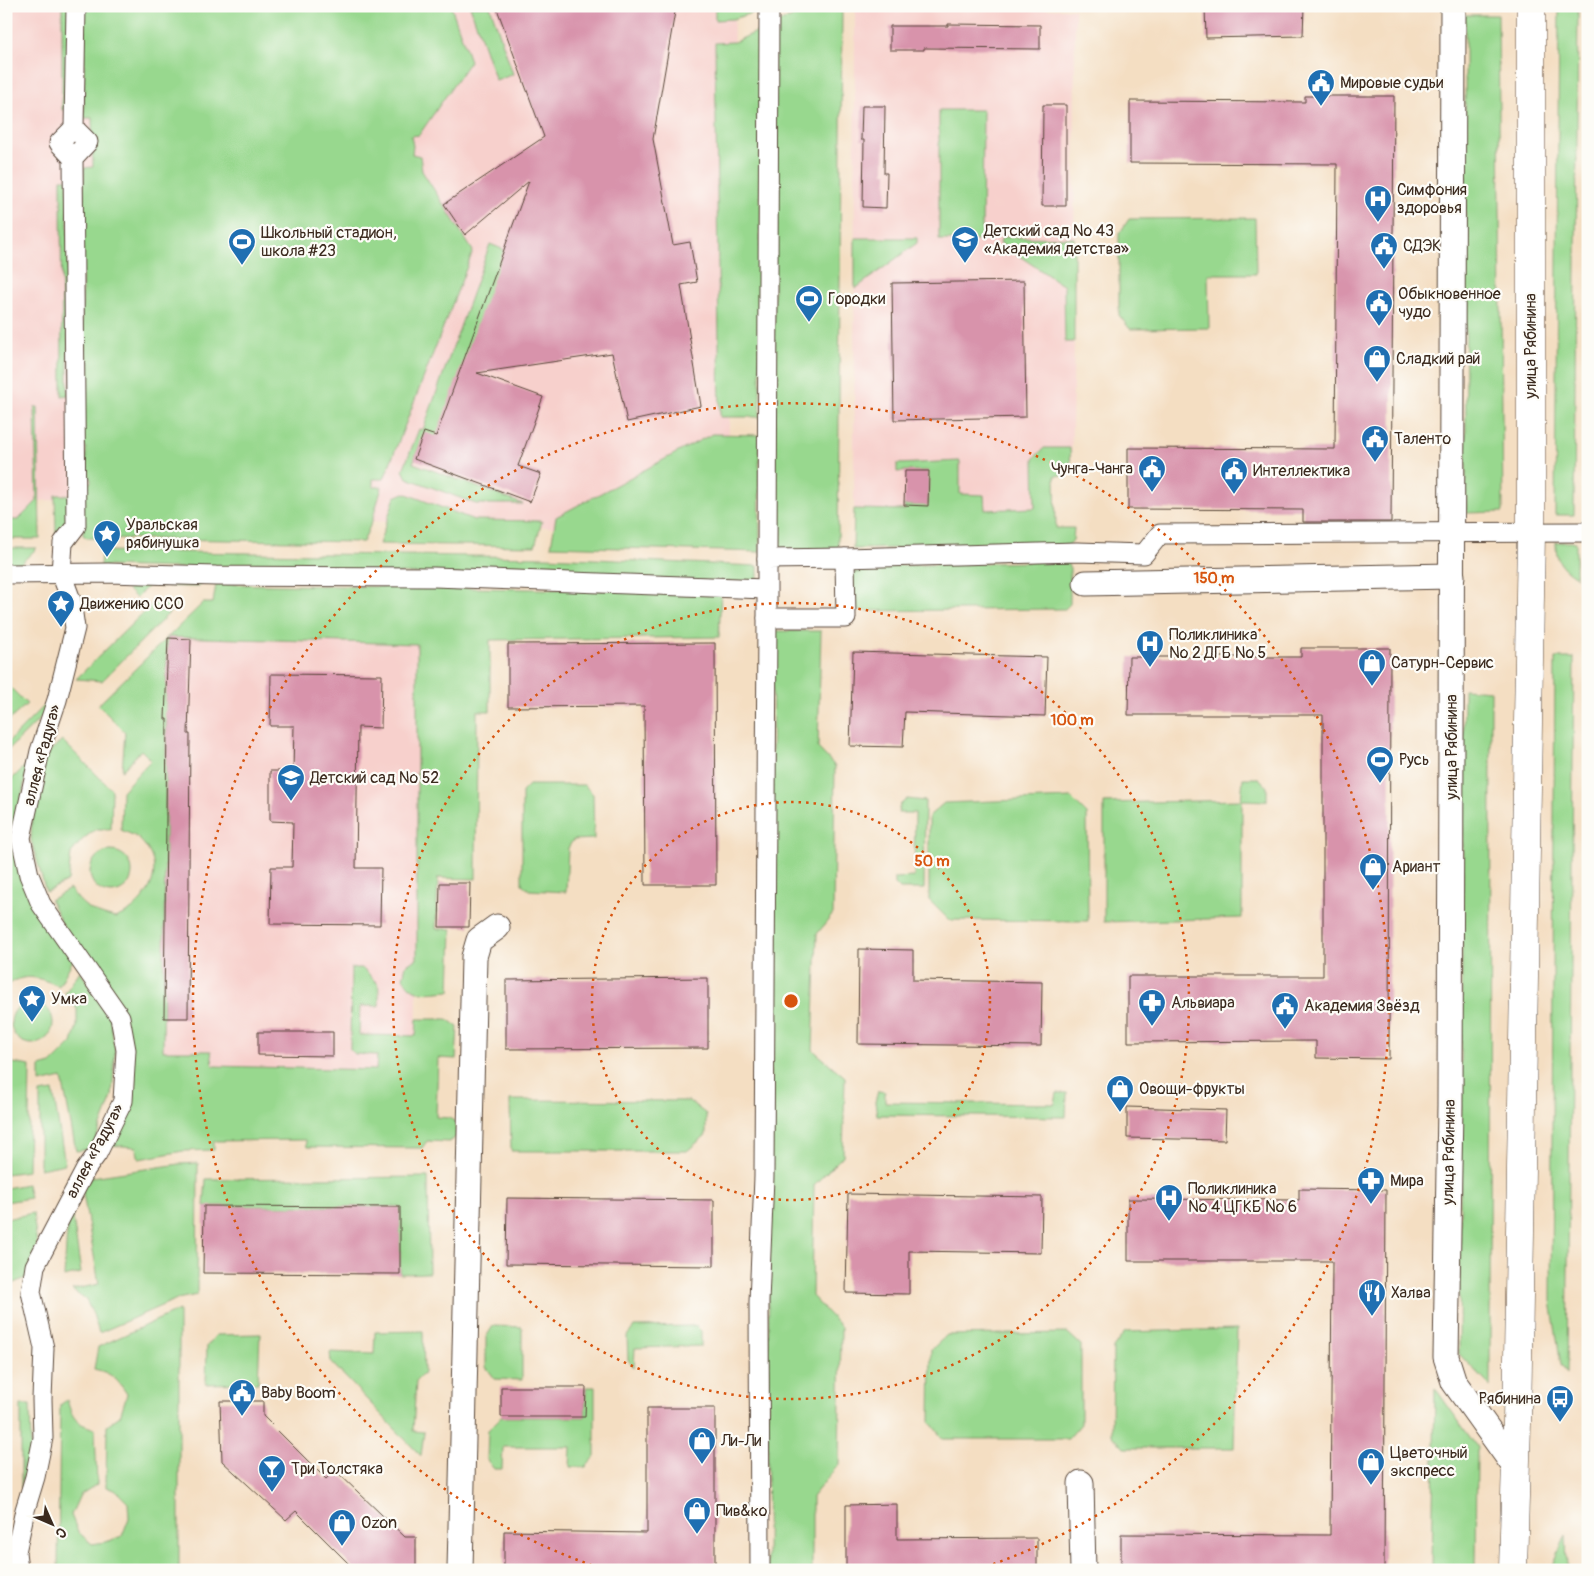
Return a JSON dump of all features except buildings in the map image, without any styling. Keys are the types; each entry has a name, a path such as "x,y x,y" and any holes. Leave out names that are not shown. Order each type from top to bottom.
{"street":[{"path":"61,573 63,543 76,526 73,158 88,142 74,128 76,6"},
{"path":"760,1570 759,1302 764,1148 769,6"},
{"name":"улица Рябинина","path":"1453,6 1450,1105 1446,1358 1454,1382 1515,1466"},
{"name":"улица Рябинина","path":"1513,1570 1531,532 1531,6"},
{"path":"767,559 1077,552 1144,554 1160,534 1588,532"},
{"path":"767,618 846,618 845,558"},
{"name":"аллея «Радуга»","path":"18,1570 16,1552 43,1438 44,1348 31,1292 35,1266 86,1169 97,1154 123,1101 126,1050 120,1017 41,904 29,875 21,838 40,751 57,700 75,628 71,600 61,573"},
{"path":"6,574 485,578 766,589"},
{"path":"1086,583 1452,576"},
{"path":"460,1570 474,957 479,940 496,927"},
{"path":"1081,1483 1083,1570"}],"shaded area":[{"path":"6,6 734,6 729,425 725,533 372,521 90,498 37,501 18,520 6,520"},
{"name":"Детский сад № 43 «Академия детства»","path":"855,9 1075,9 1074,342 1071,469 1066,475 1055,476 1056,528 854,530"},
{"name":"Детский сад № 52","path":"167,637 417,644 416,1055 378,1055 376,1070 212,1066 163,1051"}],"green space":[{"path":"62,6 70,6 69,109 62,110"},
{"name":"Школьный стадион, школа #23","path":"84,6 451,6 470,61 419,135 411,136 412,154 420,156 422,171 473,251 384,479 373,479 373,487 382,487 372,521 363,542 87,538 83,535 83,485 91,482 86,473 86,448 80,437 84,168 93,167 92,118 84,118"},
{"path":"470,6 490,6 513,74 496,81"},
{"path":"715,6 761,6 761,10 733,19 715,20"},
{"path":"821,6 842,6 838,549 774,551 774,24"},
{"path":"1559,6 1578,6 1574,515 1555,515"},
{"path":"1465,15 1498,15 1503,512 1466,513"},
{"path":"761,30 760,417 720,417 715,43 734,42"},
{"path":"939,110 983,110 982,240 939,240"},
{"path":"61,179 68,179 68,395 62,396"},
{"path":"1255,218 1256,274 1208,274 1209,328 1130,329 1119,315 1119,234 1129,219"},
{"path":"1002,237 1074,238 1074,342 1065,342 1064,286 1000,243"},
{"path":"855,238 917,238 917,243 855,289"},
{"path":"490,244 507,251 438,441 422,439 413,463 523,504 476,504 407,478 403,470 419,429 423,430"},
{"path":"35,407 38,407 40,539 6,539 6,520 18,520 37,501"},
{"path":"712,434 759,435 760,552 551,546 556,517"},
{"path":"1044,448 1070,448 1071,469 1066,475 1055,476 1056,528 1074,528 1073,540 1069,545 853,549 854,509 905,510 904,505 928,505 928,471 897,472 897,464 960,461 960,494 984,495 985,510 1035,508 1034,458"},
{"path":"404,493 474,520 542,521 535,546 379,544 395,497"},
{"path":"55,495 69,495 69,532 62,526 56,533"},
{"path":"1556,542 1576,542 1576,577 1566,570 1560,562"},
{"path":"6,548 37,548 18,566 6,566"},
{"path":"101,551 546,557 758,566 758,582 100,566"},
{"path":"1066,561 1070,568 1070,604 1065,609 850,611 851,567"},
{"path":"117,579 203,582 197,587 148,586 136,598"},
{"path":"216,584 721,592 719,637 490,640 490,711 477,711 476,879 438,878 436,929 452,929 450,991 418,991 412,989 403,978 406,965 417,959 417,644 168,637 203,603 213,603"},
{"path":"154,602 179,603 102,681 76,679"},
{"path":"773,631 821,631 818,748 835,766 833,914 817,934 813,1050 845,1077 843,1156 814,1185 812,1296 841,1327 839,1464 812,1497 812,1570 767,1570"},
{"path":"167,638 163,1051 211,1051 213,1066 376,1070 377,1055 355,1054 350,1049 351,968 362,968 379,985 379,1006 360,1006 359,1035 416,1036 417,1019 447,1019 458,1027 456,1059 438,1058 436,1117 449,1118 456,1122 456,1137 449,1142 427,1141 422,1148 307,1147 306,1140 214,1141 214,1150 183,1151 139,1159 136,1147 109,1145 133,1061 50,900 70,889 90,909 115,918 132,909 147,893 154,875 154,866 147,848 133,835 121,830 122,791 151,760 141,750 122,771 125,732 98,705"},
{"path":"1555,658 1574,658 1567,1374 1561,1365 1551,1301"},
{"path":"6,683 27,704 6,723"},
{"path":"1464,689 1491,691 1490,1386 1459,1354"},
{"path":"51,699 47,712 6,752 6,744"},
{"path":"62,740 112,790 111,829 96,829 83,839 71,853 68,881 46,892 31,840 32,816 44,757"},
{"path":"28,763 14,838 73,960 59,986 38,979 25,978 19,979 6,987 6,780 9,782"},
{"path":"1243,778 1259,778 1267,787 1267,801 1242,800 1242,918 1104,922 1104,803 1241,800"},
{"path":"529,785 584,785 593,794 594,839 573,840 568,848 566,892 529,890 522,884 522,792"},
{"path":"1071,798 1087,814 1088,921 949,920 929,900 929,816 944,803"},
{"path":"907,799 925,801 924,889 900,889 895,884 895,878 914,877 915,813 898,813 900,805"},
{"path":"111,851 126,857 132,872 126,887 111,893 96,887 90,872 96,857"},
{"path":"80,971 110,1018 115,1051 112,1097 92,1149 76,1151 62,1078 40,1083 40,1067 51,1064 72,1043 77,1026 77,1009 65,993"},
{"path":"32,1002 47,1008 53,1023 47,1038 32,1044 17,1038 11,1023 17,1008"},
{"path":"6,1057 13,1063 30,1066 28,1171 6,1174"},
{"path":"53,1091 65,1164 40,1169 40,1093"},
{"path":"878,1091 885,1092 885,1102 1055,1104 1057,1093 1067,1093 1066,1117 877,1115 875,1102"},
{"path":"510,1100 689,1101 706,1114 706,1135 687,1151 511,1151"},
{"path":"198,1163 197,1295 177,1299 99,1333 86,1300 72,1290 99,1284 82,1188 92,1177"},
{"path":"428,1177 429,1273 400,1274 400,1207 204,1206 206,1179"},
{"path":"27,1184 30,1198 6,1202 6,1188"},
{"path":"72,1211 81,1273 64,1277 68,1214"},
{"path":"33,1213 37,1245 26,1278 6,1286 6,1219"},
{"path":"179,1310 179,1570 58,1570 60,1405 67,1400 76,1420 83,1425 95,1429 97,1484 80,1495 71,1515 78,1532 92,1544 106,1542 122,1536 129,1518 128,1503 116,1491 106,1487 107,1425 120,1416 127,1394 114,1377 94,1369 98,1347"},
{"path":"493,1326 522,1327 522,1380 495,1379 486,1367 486,1337"},
{"path":"696,1326 701,1331 701,1346 635,1348 634,1367 628,1360 627,1336 634,1327"},
{"path":"1237,1329 1234,1448 1124,1448 1112,1435 1113,1348 1125,1332"},
{"path":"423,1331 424,1373 416,1381 413,1431 424,1432 421,1456 331,1362 330,1352 374,1354 375,1332"},
{"path":"1068,1333 1081,1345 1081,1424 1068,1439 943,1439 930,1422 931,1350 947,1335"},
{"path":"260,1334 258,1383 206,1384 207,1346 216,1335"},
{"path":"586,1387 595,1387 595,1457 586,1467 570,1467 571,1447 503,1447 502,1469 494,1469 487,1460 488,1430 501,1417 585,1417"},
{"path":"1435,1388 1477,1447 1476,1570 1432,1570"},
{"path":"21,1405 30,1405 31,1447 21,1488"},
{"path":"1566,1535 1567,1570 1551,1570"}],"place":[{"name":"Мировые судьи","path":"1321,107"},
{"name":"Симфония здоровья","path":"1378,223"},
{"name":"Детский сад № 43 «Академия детства»","path":"965,264"},
{"name":"Школьный стадион, школа #23","path":"242,266"},
{"name":"СДЭК","path":"1384,270"},
{"name":"Городки","path":"809,323"},
{"name":"Обыкновенное чудо","path":"1379,327"},
{"name":"Сладкий рай","path":"1377,383"},
{"name":"Таленто","path":"1375,463"},
{"name":"Чунга-Чанга","path":"1152,493"},
{"name":"Интеллектика","path":"1234,495"},
{"name":"Уральская рябинушка","path":"107,558"},
{"name":"Движению ССО","path":"61,628"},
{"name":"Поликлиника № 2 ДГБ № 5","path":"1150,668"},
{"name":"Сатурн-Сервис","path":"1372,687"},
{"name":"Русь","path":"1380,784"},
{"name":"Детский сад № 52","path":"291,802"},
{"name":"Ариант","path":"1373,891"},
{"name":"Умка","path":"32,1023"},
{"name":"Альвиара","path":"1152,1027"},
{"name":"Академия Звёзд","path":"1285,1030"},
{"name":"Овощи-фрукты","path":"1120,1113"},
{"name":"Мира","path":"1371,1205"},
{"name":"Поликлиника № 4 ЦГКБ № 6","path":"1169,1222"},
{"name":"Халва","path":"1372,1317"},
{"name":"Baby Boom","path":"242,1417"},
{"name":"Рябинина","path":"1560,1423"},
{"name":"Ли-Ли","path":"702,1465"},
{"name":"Цветочный экспресс","path":"1371,1486"},
{"name":"Три Толстяка","path":"272,1493"},
{"name":"Пив&ко","path":"697,1535"},
{"name":"Ozon","path":"342,1547"}]}
